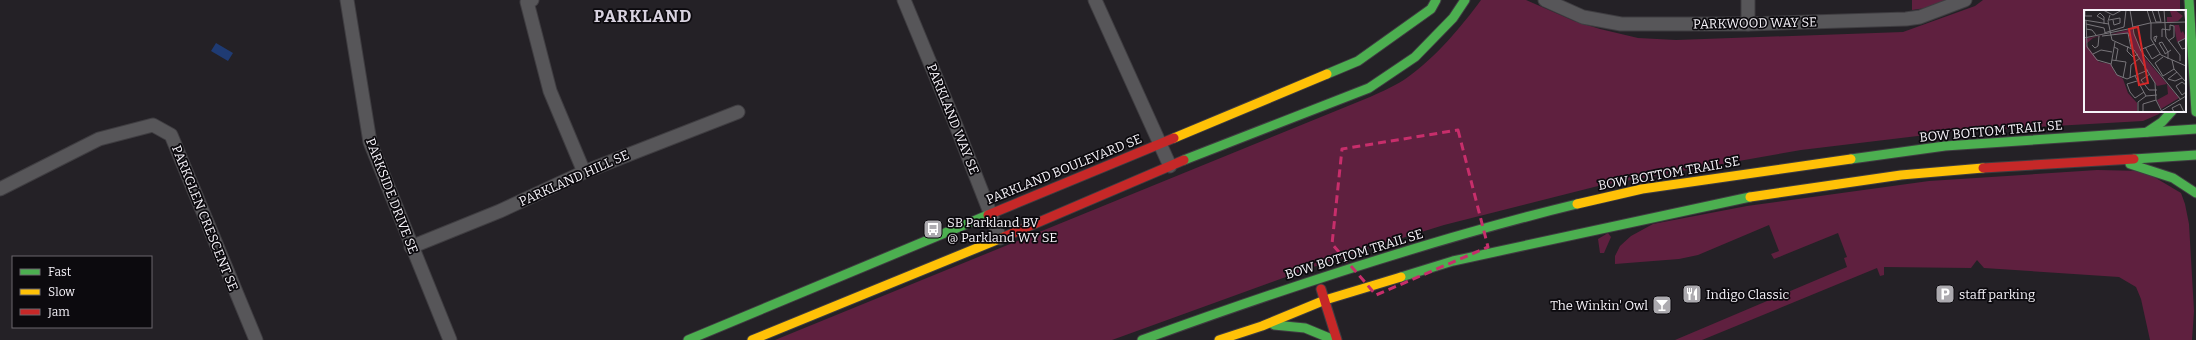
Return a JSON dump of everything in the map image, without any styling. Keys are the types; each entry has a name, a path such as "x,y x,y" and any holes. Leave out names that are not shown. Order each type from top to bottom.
{"main road":[{"name":"PARKLAND BOULEVARD SE","path":"688,340 1358,61 1431,9 1436,0"},
{"path":"752,340 1170,166 1370,88 1415,57 1453,18 1465,0"},
{"path":"2189,0 2196,112"},
{"path":"2186,85 2193,68"},
{"path":"2147,132 2162,122 2171,112"},
{"name":"BOW BOTTOM TRAIL SE","path":"1142,340 1248,301 1318,278 1546,212 1642,189 1730,175 1944,146 2196,129"},
{"path":"1219,340 1262,326 1325,300 1453,261 1734,199 1902,175 1978,168 2196,155"},
{"path":"2120,160 2165,173 2181,180 2196,193"},
{"path":"1318,278 1336,340"},
{"path":"1262,326 1298,325 1315,330 1336,340"}],"street":[{"name":"PARKSIDE DRIVE SE","path":"347,0 370,142 411,247 450,340"},
{"path":"532,0 527,2 550,91 584,172"},
{"name":"PARKLAND WAY SE","path":"904,0 1000,238"},
{"path":"1095,0 1170,166"},
{"name":"PARKWOOD WAY SE","path":"1545,0 1583,18 1621,24 1748,24 1906,19 1920,17 1965,0"},
{"path":"1748,0 1748,24"},
{"name":"PARKLAND HILL SE","path":"411,247 500,211 584,172 738,112"},
{"name":"PARKGLEN CRESCENT SE","path":"0,189 99,139 154,125 171,135 256,340"}],"highlighted area":[{"path":"1458,130 1488,247 1376,295 1332,244 1342,149"}],"shaded area":[{"path":"1481,0 1526,0 1574,21 1600,29 1638,38 1676,40 1903,32 1975,6 1983,0 2180,0 2180,10 2084,10 2084,112 2161,112 2143,121 1951,132 1801,150 1602,185 1444,225 1344,256 1112,340 775,340 1370,97 1404,80 1428,61 1457,31"},
{"path":"1912,0 1954,0 1939,6 1912,10"},
{"path":"2097,170 2144,171 2181,193 2189,224 2194,311 2192,340 2150,340 2141,299 2136,287 2119,277 1984,268 1977,260 1971,268 1884,267 1884,275 1880,276 1877,268 1702,340 1675,340 1847,267 1844,258 1847,257 1838,233 1774,259 1771,254 1779,251 1769,225 1698,255 1679,259 1615,264 1615,256 1620,246 1631,236 1653,224 1747,206 1929,181"},
{"path":"1608,233 1611,237 1604,253 1600,253 1598,239"}],"water":[{"path":"216,43 233,53 228,61 211,51"}],"traffic: fast":[{"path":"1327,74 1358,61 1431,9 1436,0"},
{"path":"1184,160 1369,88 1415,57 1453,18 1465,0"},
{"path":"2189,0 2196,112"},
{"path":"2147,132 2162,122 2171,112"},
{"path":"1851,159 1945,146 2196,129"},
{"path":"2134,159 2196,155"},
{"path":"2130,164 2173,178 2196,193"},
{"path":"1401,277 1453,261 1750,197"},
{"path":"1142,340 1249,302 1412,249 1577,204"},
{"path":"688,340 988,215"},
{"path":"1274,325 1305,328 1334,340"}],"traffic: slow":[{"path":"1174,138 1327,74"},
{"path":"1577,204 1642,189 1851,159"},
{"path":"1750,197 1901,175 1983,168"},
{"path":"752,340 1004,237"},
{"path":"1219,340 1262,326 1325,300 1401,277"}],"traffic: jam":[{"path":"988,215 1174,138"},
{"path":"1983,168 2134,159"},
{"path":"1004,237 1184,160"},
{"path":"1321,289 1337,340"}],"place":[{"name":"SB Parkland BV @ Parkland WY SE","path":"933,229"},
{"name":"Indigo Classic","path":"1692,294"},
{"name":"staff parking","path":"1945,294"},
{"name":"The Winkin' Owl","path":"1662,305"}],"district":[{"name":"PARKLAND","path":"643,16"}]}
